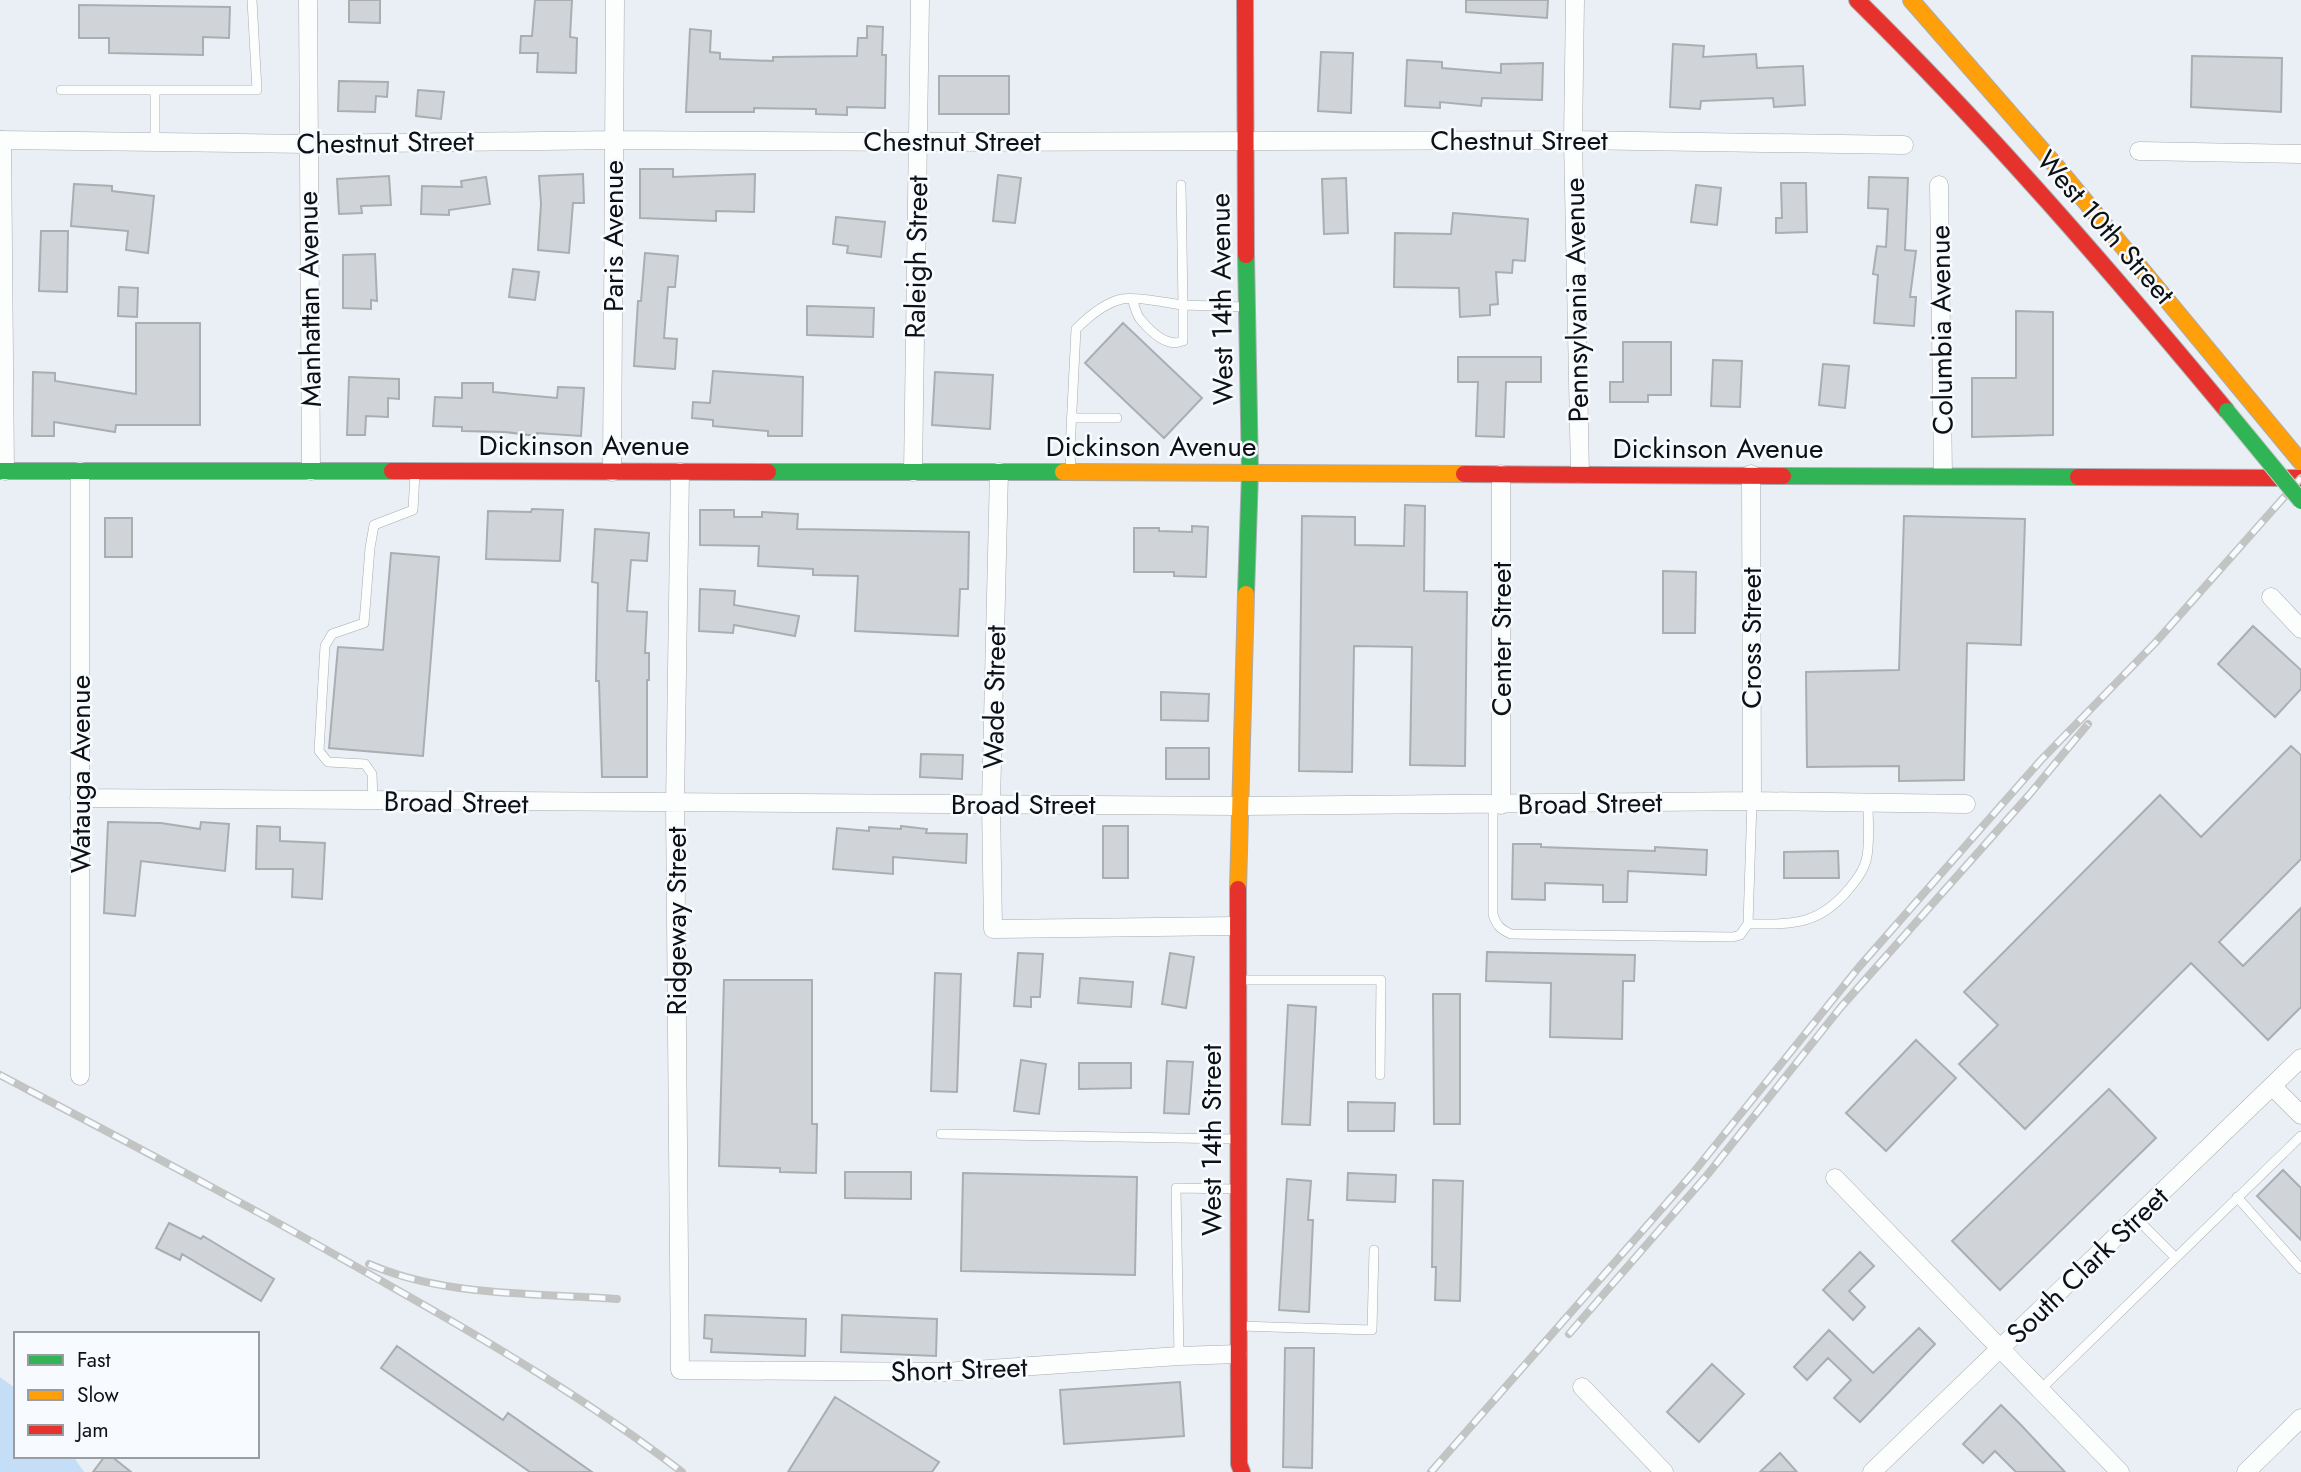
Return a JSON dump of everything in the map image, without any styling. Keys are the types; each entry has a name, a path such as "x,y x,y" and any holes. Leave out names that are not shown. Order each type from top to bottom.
{"main road":[{"name":"West 14th Avenue","path":"1239,806 1250,473 1244,140 1245,0"},
{"name":"West 10th Street","path":"1857,0 2019,167 2122,284 2301,501"},
{"name":"West 10th Street","path":"1911,0 2047,155 2301,462"},
{"name":"Dickinson Avenue","path":"2,471 1751,474 2301,478"},
{"name":"West 14th Street","path":"1239,806 1237,1189 1239,1464 1242,1472"}],"street":[{"name":"Manhattan Avenue","path":"307,0 312,471"},
{"name":"Paris Avenue","path":"612,472 615,0"},
{"name":"Raleigh Street","path":"913,472 919,0"},
{"name":"Pennsylvania Avenue","path":"1575,0 1573,140 1580,474"},
{"name":"Chestnut Street","path":"1,140 307,144 614,140 1573,140 1903,145"},
{"path":"1,140 2,471"},
{"path":"2139,151 2301,154"},
{"name":"Columbia Avenue","path":"1939,184 1942,475"},
{"name":"Watauga Avenue","path":"80,471 80,1076"},
{"name":"Ridgeway Street","path":"680,472 676,804 680,1370"},
{"name":"Wade Street","path":"999,472 991,803 993,929 1237,926"},
{"name":"Center Street","path":"1497,805 1501,474"},
{"name":"Cross Street","path":"1751,474 1752,801"},
{"path":"2271,597 2301,629"},
{"name":"Broad Street","path":"79,798 1239,806 1752,801 1966,804"},
{"name":"South Clark Street","path":"1872,1472 2301,1058"},
{"path":"2272,1086 2301,1115"},
{"path":"1835,1178 2119,1472"},
{"name":"Short Street","path":"680,1370 945,1373 1238,1354"},
{"path":"1582,1387 1664,1472"},
{"path":"2246,1472 2301,1418"}],"lane":[{"path":"61,90 257,90 252,0"},
{"path":"155,90 155,142"},
{"path":"1132,299 1139,319 1168,344 1183,341 1181,185"},
{"path":"1072,472 1076,329 1091,315 1122,299 1247,307"},
{"path":"1072,418 1117,418"},
{"path":"373,801 372,774 365,764 328,762 319,751 325,646 332,634 364,623 374,525 413,510 415,471"},
{"path":"1497,805 1493,914 1501,930 1511,934 1733,937 1740,935 1748,924 1752,801"},
{"path":"1748,924 1791,924 1810,920 1834,906 1864,866 1867,855 1868,802"},
{"path":"1237,980 1381,981 1380,1075"},
{"path":"941,1134 1237,1139"},
{"path":"2040,1390 2301,1136"},
{"path":"1179,1356 1176,1188 1237,1189"},
{"path":"2237,1197 2301,1269"},
{"path":"2136,1218 2175,1257"},
{"path":"1238,1326 1372,1330 1374,1250"}],"shaded area":[{"path":"0,1377 14,1388 14,1458 74,1458 84,1472 0,1472"}],"building":[{"path":"349,0 380,0 380,23 349,22"},
{"path":"535,0 572,0 570,37 577,38 576,73 537,72 538,53 520,53 521,36 532,36"},
{"path":"1466,0 1548,0 1547,18 1466,12"},
{"path":"79,5 230,7 229,38 203,37 203,55 109,53 109,38 79,38"},
{"path":"867,26 883,27 882,55 886,55 885,108 847,107 847,115 816,114 816,109 754,108 754,112 686,112 690,29 711,31 710,52 720,53 720,59 773,61 773,57 857,56 858,38 867,38"},
{"path":"1673,44 1704,46 1703,57 1756,54 1757,68 1803,66 1805,105 1774,107 1773,98 1701,101 1700,109 1670,107"},
{"path":"1321,52 1353,53 1351,113 1318,111"},
{"path":"2192,56 2282,58 2281,112 2191,107"},
{"path":"1407,60 1442,62 1442,68 1501,73 1501,64 1543,63 1542,100 1482,98 1481,106 1440,102 1440,108 1405,106"},
{"path":"939,76 1009,76 1009,114 939,114"},
{"path":"339,81 388,82 387,97 376,96 375,112 338,111"},
{"path":"418,90 444,92 441,119 416,116"},
{"path":"640,169 673,169 673,177 755,174 754,212 716,211 716,221 640,218"},
{"path":"583,174 584,203 573,203 569,253 538,250 541,204 539,176"},
{"path":"998,175 1021,178 1015,223 993,221"},
{"path":"389,176 391,205 361,206 362,213 339,214 337,179"},
{"path":"486,177 490,204 449,210 449,215 421,214 422,186 462,187 461,181"},
{"path":"1869,177 1908,178 1905,250 1916,251 1910,297 1916,297 1914,326 1874,323 1878,275 1873,274 1877,246 1886,247 1888,209 1868,208"},
{"path":"1346,178 1348,233 1324,234 1322,179"},
{"path":"1781,183 1806,183 1807,232 1776,233 1776,218 1782,218"},
{"path":"74,184 112,186 112,191 154,196 148,253 126,250 128,231 71,226"},
{"path":"1696,185 1721,188 1717,225 1691,222"},
{"path":"1453,213 1528,219 1525,261 1513,260 1512,273 1496,272 1498,304 1490,305 1490,315 1460,317 1459,288 1394,287 1395,233 1451,234"},
{"path":"836,217 885,222 881,257 847,253 848,246 833,244"},
{"path":"41,231 68,231 67,292 39,291"},
{"path":"645,253 678,256 675,287 668,287 664,338 677,339 675,369 634,366 638,301 641,301"},
{"path":"375,254 377,301 371,300 371,309 343,308 343,255"},
{"path":"513,269 539,272 535,300 509,297"},
{"path":"119,287 138,288 137,317 118,316"},
{"path":"807,306 874,308 873,337 807,335"},
{"path":"2016,311 2053,312 2053,435 1972,437 1972,378 2016,378"},
{"path":"136,323 200,323 200,425 116,425 115,432 54,422 54,436 32,436 33,372 55,373 55,381 136,394"},
{"path":"1123,323 1202,398 1164,438 1085,363"},
{"path":"1623,342 1671,342 1671,395 1648,395 1648,402 1610,402 1610,382 1623,382"},
{"path":"1458,357 1541,357 1541,382 1506,382 1504,437 1476,436 1478,382 1458,382"},
{"path":"1713,360 1742,361 1740,407 1711,406"},
{"path":"1823,364 1849,366 1845,408 1819,405"},
{"path":"713,371 803,377 802,436 768,436 768,431 713,426 713,420 692,418 693,402 710,403"},
{"path":"935,372 993,375 990,429 932,425"},
{"path":"349,377 399,379 399,399 388,398 388,417 366,416 365,435 347,435"},
{"path":"462,383 493,383 493,392 557,398 558,387 584,388 581,436 462,431 462,427 433,426 435,397 462,398"},
{"path":"1405,505 1425,506 1424,591 1467,592 1465,766 1410,765 1412,647 1354,646 1352,772 1299,771 1302,516 1355,517 1355,545 1404,546"},
{"path":"532,509 563,510 560,561 486,559 488,511 531,512"},
{"path":"700,510 734,510 734,517 762,517 762,512 798,514 797,529 969,532 968,589 960,589 958,636 855,631 858,576 813,575 813,569 758,566 759,546 700,545"},
{"path":"1904,516 2025,519 2021,645 1967,643 1964,780 1899,781 1899,766 1807,767 1806,672 1899,670"},
{"path":"105,518 132,518 132,557 105,557"},
{"path":"1192,526 1208,527 1206,577 1174,576 1174,572 1134,572 1134,528 1192,532"},
{"path":"595,529 649,533 647,561 631,560 627,611 647,612 647,777 602,777 599,681 596,681 598,583 592,582"},
{"path":"391,553 439,557 423,756 329,748 338,647 383,650"},
{"path":"1663,571 1696,572 1695,633 1663,633"},
{"path":"700,589 735,591 734,605 799,616 795,636 734,625 733,633 699,631"},
{"path":"2253,626 2301,670 2301,689 2275,717 2218,664"},
{"path":"1161,692 1209,694 1208,721 1161,720"},
{"path":"2291,746 2301,755 2301,859 2219,942 2243,966 2301,908 2301,1007 2268,1040 2191,963 2025,1129 1959,1064 1998,1025 1964,992 2160,795 2201,837"},
{"path":"1166,748 1209,748 1209,779 1166,779"},
{"path":"921,754 963,755 962,779 920,777"},
{"path":"108,822 161,823 200,829 201,822 229,824 225,871 141,861 135,916 104,913"},
{"path":"257,826 280,827 280,841 325,843 322,899 292,897 293,869 256,869"},
{"path":"901,826 927,829 926,833 967,834 966,863 893,857 893,874 833,869 837,828 869,831 869,827 901,829"},
{"path":"1103,826 1128,826 1128,878 1103,878"},
{"path":"1513,844 1655,851 1655,847 1707,850 1706,875 1628,871 1627,902 1603,902 1603,885 1545,883 1545,900 1512,899"},
{"path":"1838,851 1839,878 1784,878 1784,852"},
{"path":"1487,952 1635,955 1634,981 1623,981 1622,1039 1550,1037 1551,983 1486,981"},
{"path":"1018,953 1043,954 1040,997 1031,997 1031,1007 1014,1006"},
{"path":"1170,953 1194,957 1186,1008 1162,1004"},
{"path":"935,973 961,974 957,1092 931,1091"},
{"path":"1080,978 1133,982 1131,1007 1078,1003"},
{"path":"724,980 812,980 812,1124 817,1124 816,1173 780,1172 780,1168 719,1166"},
{"path":"1433,994 1460,994 1460,1124 1434,1124"},
{"path":"1288,1005 1316,1007 1310,1125 1282,1124"},
{"path":"1916,1040 1956,1078 1886,1151 1846,1113"},
{"path":"1021,1060 1046,1064 1039,1114 1014,1111"},
{"path":"1167,1061 1193,1062 1189,1114 1164,1113"},
{"path":"1079,1063 1131,1063 1131,1088 1079,1089"},
{"path":"2109,1089 2156,1138 2000,1290 1952,1241"},
{"path":"1348,1102 1395,1103 1394,1131 1348,1131"},
{"path":"2283,1170 2301,1188 2301,1240 2257,1196"},
{"path":"845,1172 911,1172 911,1199 845,1198"},
{"path":"963,1173 1137,1177 1135,1275 961,1271"},
{"path":"1348,1173 1396,1175 1395,1202 1347,1200"},
{"path":"1287,1179 1311,1181 1308,1220 1313,1220 1309,1312 1279,1310"},
{"path":"1433,1180 1463,1181 1460,1301 1435,1300 1436,1267 1432,1267"},
{"path":"169,1223 201,1239 203,1236 274,1279 261,1301 182,1254 180,1260 156,1248"},
{"path":"1860,1252 1874,1266 1849,1291 1865,1307 1853,1320 1823,1290"},
{"path":"705,1315 806,1319 805,1356 711,1352 712,1339 704,1338"},
{"path":"842,1315 937,1319 936,1356 841,1352"},
{"path":"1919,1328 1935,1344 1860,1422 1834,1398 1851,1380 1828,1358 1807,1380 1794,1367 1829,1330 1873,1373"},
{"path":"397,1346 503,1420 508,1413 592,1472 530,1472 381,1368"},
{"path":"1285,1348 1314,1348 1312,1468 1283,1467"},
{"path":"1712,1364 1744,1394 1699,1442 1667,1412"},
{"path":"1180,1382 1184,1436 1064,1444 1060,1390"},
{"path":"835,1397 939,1462 932,1472 788,1472"},
{"path":"2001,1405 2065,1472 2016,1472 1995,1451 1983,1463 1963,1444"},
{"path":"1780,1453 1797,1472 1760,1472"},
{"path":"104,1458 114,1458 131,1472 93,1472"}],"railway":[{"path":"1431,1472 1693,1173 1859,967 2041,760 2155,643 2301,478"},
{"path":"1569,1334 1708,1174 1841,1007 2029,795 2088,724"},
{"path":"0,1075 343,1259 466,1330 576,1397 682,1472"},
{"path":"369,1264 398,1275 459,1288 617,1299"}],"traffic: fast":[{"path":"1246,255 1250,473 1246,594"},
{"path":"2227,411 2301,501"},
{"path":"0,471 392,471"},
{"path":"768,472 1063,472"},
{"path":"1783,476 2078,477"}],"traffic: slow":[{"path":"1911,0 2056,166 2301,462"},
{"path":"1063,472 1464,474"},
{"path":"1238,889 1246,594"}],"traffic: jam":[{"path":"1245,0 1246,255"},
{"path":"1857,0 1954,99 2047,201 2227,411"},
{"path":"392,471 768,472"},
{"path":"1464,474 1783,476"},
{"path":"2078,477 2301,478"},
{"path":"1238,889 1239,1464 1242,1472"}]}
